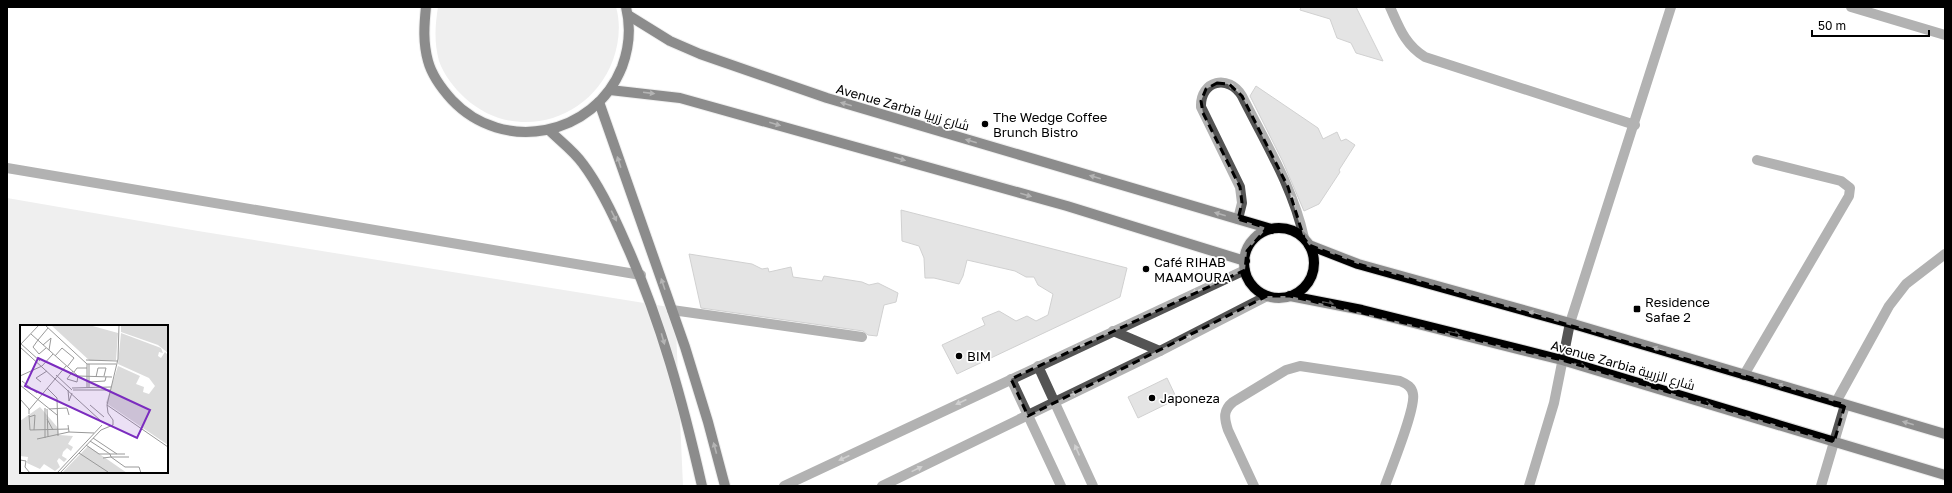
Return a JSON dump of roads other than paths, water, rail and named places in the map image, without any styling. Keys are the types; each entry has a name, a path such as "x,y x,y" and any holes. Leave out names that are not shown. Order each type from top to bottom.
{"main road":[{"path":"426,7 423,33 428,62 442,89 462,111 489,126 518,132 549,130 567,124 584,115 610,90 626,56 629,36 627,11"},
{"name":"Avenue Zarbia شارع زربيا","path":"627,11 670,40 700,54 774,81 1271,229"},
{"path":"610,90 680,98 1067,206 1245,266"},
{"path":"599,102 672,310 708,422 724,486"},
{"path":"549,130 582,162 595,182 615,218 641,276 661,332 692,441 702,486"},
{"path":"1271,229 1288,229 1306,241 1314,260 1312,275 1307,284 1299,292 1290,296 1278,298 1267,296 1257,290 1249,281 1245,266 1247,251 1252,241 1260,234 1271,229"},
{"name":"Avenue Zarbia شارع الزربية","path":"1306,241 1358,264 1570,323 1945,434"},
{"name":"Avenue Zarbia شارع الزربية","path":"1290,296 1362,310 1562,360 1945,474"}],"street":[{"path":"1390,7 1406,41 1417,52 1425,56 1635,125"},
{"path":"1529,486 1554,403 1570,323 1635,125 1671,7"},
{"path":"1851,7 1945,35"},
{"path":"1238,219 1242,203 1240,187 1201,107 1202,95 1216,83 1234,86 1242,96 1288,187 1306,241"},
{"path":"1744,375 1849,196 1850,188 1841,181 1757,160"},
{"path":"7,168 641,276"},
{"path":"1821,486 1834,442 1841,404 1888,306 1906,284 1945,254"},
{"path":"784,486 1113,331 1245,266"},
{"path":"882,486 1160,351 1267,296"},
{"path":"672,310 862,337"},
{"path":"1113,331 1160,351"},
{"path":"1038,366 1093,486"},
{"path":"1254,486 1224,420 1227,407 1286,370 1300,366 1400,382 1411,388 1413,395 1411,410 1385,486"},
{"path":"1011,379 1061,486"}],"place":[{"name":"The Wedge Coffee Brunch Bistro","path":"985,124"},
{"name":"Café RIHAB MAAMOURA","path":"1146,269"},
{"name":"Residence Safae 2","path":"1637,309"},
{"name":"BIM","path":"959,356"},
{"name":"Japoneza","path":"1152,398"}]}
